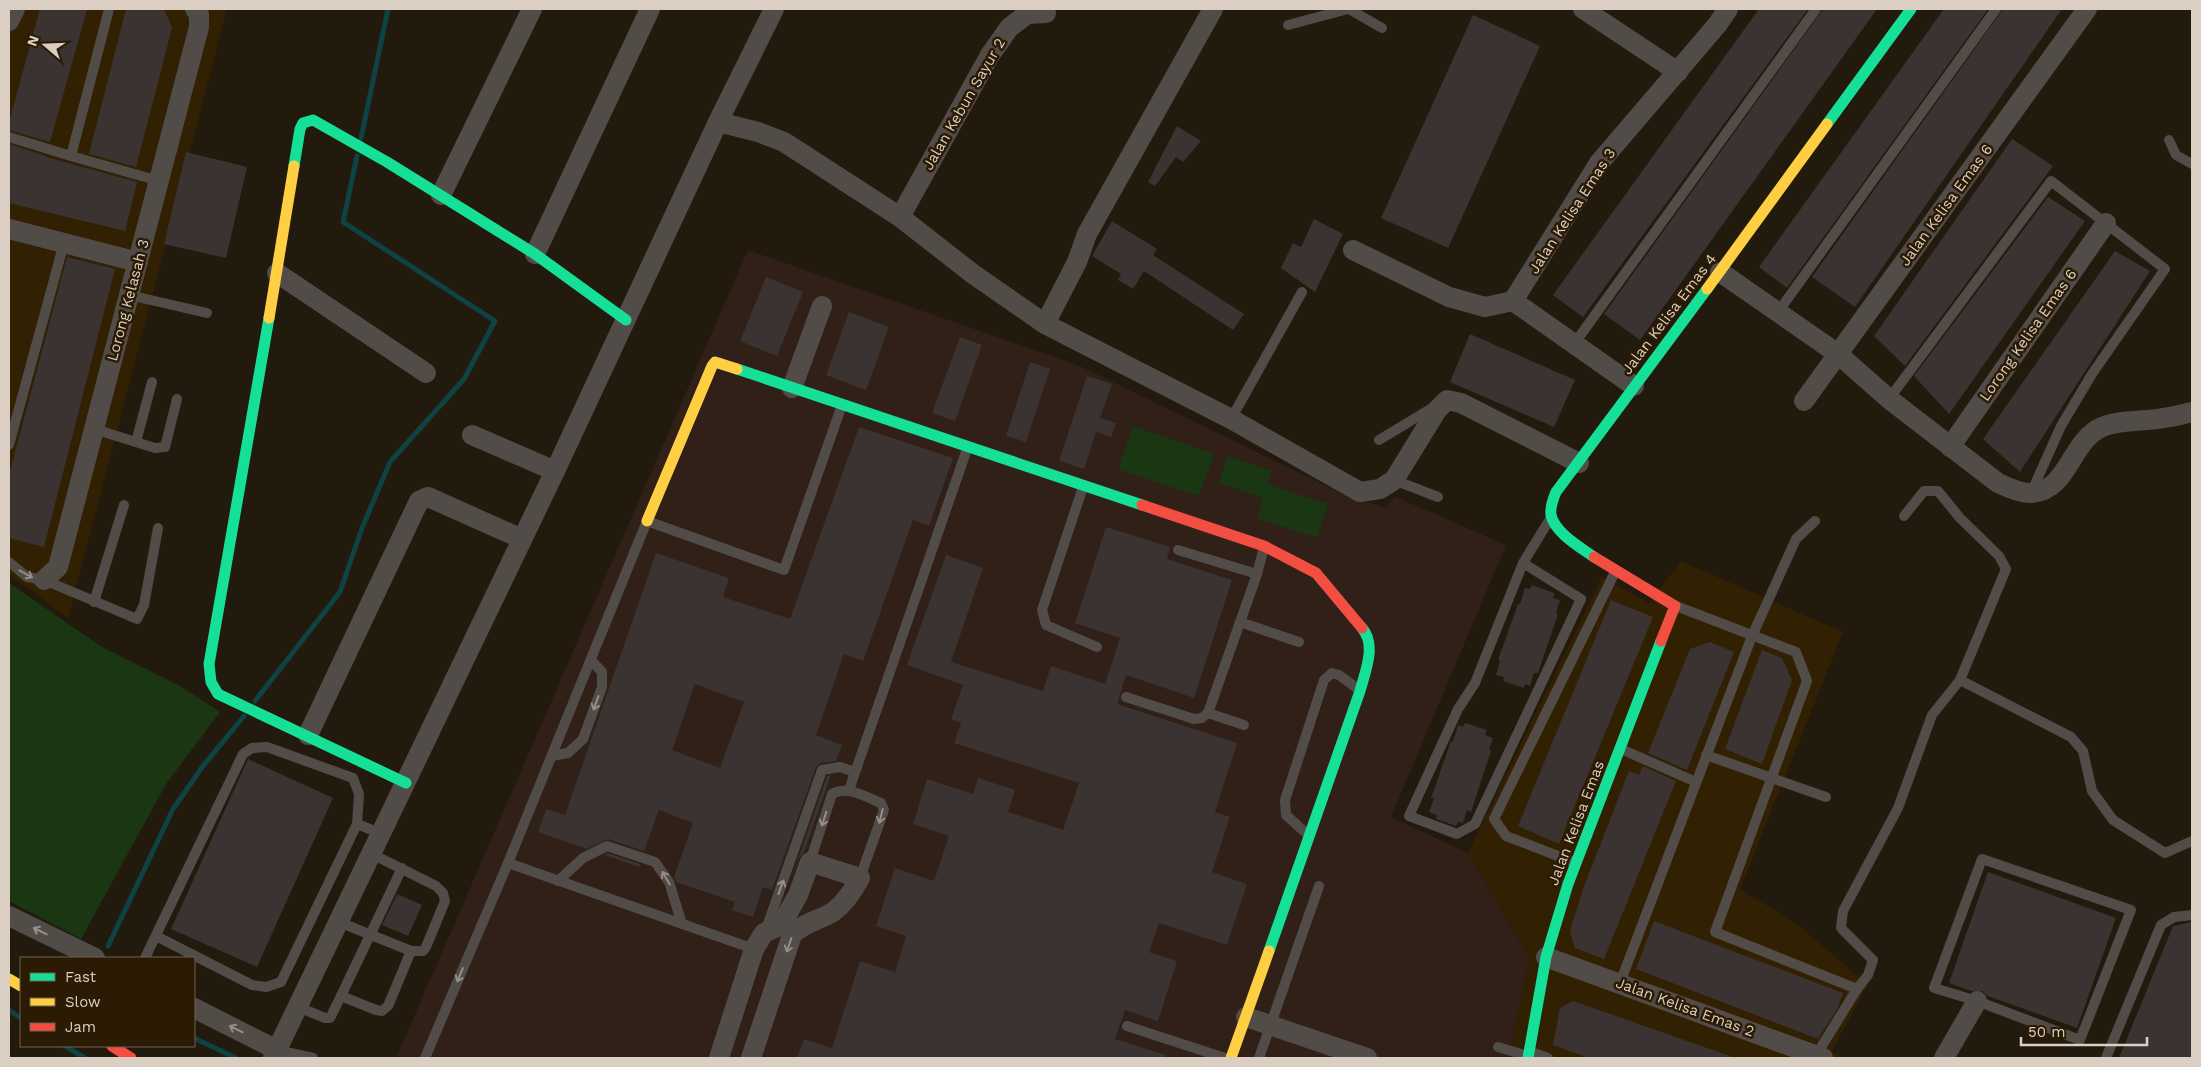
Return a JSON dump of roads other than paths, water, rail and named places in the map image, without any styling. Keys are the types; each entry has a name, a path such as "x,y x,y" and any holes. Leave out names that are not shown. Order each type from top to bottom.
{"main road":[{"name":"Jalan Kelisa Emas 4","path":"1552,516 1552,504 1556,492 1720,272 1911,9"},
{"path":"406,783 264,714 218,694 210,682 209,664 300,129 303,123 313,120 388,162 535,254 626,320"},
{"path":"647,521 715,362 1083,487 1264,546 1316,573 1365,631 1370,653 1360,691 1231,1058"},
{"path":"1552,516 1557,528 1616,571 1675,606"},
{"name":"Jalan Kelisa Emas","path":"1529,1055 1546,957 1568,884 1675,606"},
{"path":"9,979 20,985"},
{"path":"114,1047 131,1058"}],"street":[{"path":"9,21 15,9"},
{"path":"440,195 532,9"},
{"path":"535,254 650,9"},
{"path":"195,1009 275,1054 382,834 718,122 774,9"},
{"path":"1045,324 1077,262 1088,234 1213,9"},
{"path":"1583,9 1678,72"},
{"name":"Jalan Kelisa Emas 3","path":"1513,302 1600,163 1678,72 1728,9"},
{"name":"Jalan Kelisa Emas 6","path":"1804,401 2088,9"},
{"name":"Lorong Kelasah 3","path":"44,580 58,567 199,27 197,11"},
{"name":"Jalan Kebun Sayur 2","path":"900,217 990,55 1009,28 1026,14 1046,13"},
{"path":"718,122 758,132 784,142 900,217 973,274 1045,324 1231,419 1360,492 1380,488 1394,480 1437,410 1447,400 1461,403 1579,463"},
{"name":"Lorong Kelisa Emas 6","path":"1950,447 2106,223"},
{"path":"9,229 138,262"},
{"path":"1353,250 1450,297 1485,307 1513,302 1634,386"},
{"path":"1720,272 1838,354 1889,399 1998,484 2031,493 2047,489 2055,483 2079,444 2100,427 2112,423 2171,417 2192,412"},
{"path":"277,273 426,373"},
{"path":"792,388 822,306"},
{"path":"472,435 555,470"},
{"path":"308,735 419,501 428,497 522,539"},
{"path":"719,1058 760,941 785,918 798,895 810,862 860,878 850,895 834,911 798,928 792,935 751,1058"},
{"path":"9,916 93,957"},
{"name":"Jalan Kelisa Emas 2","path":"1546,957 1818,1057"},
{"path":"1944,1058 1978,1001"},
{"path":"1246,1016 1367,1058"},
{"path":"732,1019 761,1029"}],"lane":[{"path":"71,156 109,9"},
{"path":"1288,25 1349,9 1382,28"},
{"path":"1574,344 1816,9"},
{"path":"1778,312 1996,9"},
{"path":"9,137 159,181"},
{"path":"2169,140 2176,154 2192,164"},
{"path":"1889,399 2051,181 2165,269 2092,374 2061,426 2031,493"},
{"path":"9,445 64,243"},
{"path":"1231,419 1302,292"},
{"path":"129,295 207,313"},
{"path":"136,442 152,382"},
{"path":"94,429 155,448 165,447 177,400"},
{"path":"1379,440 1424,411 1447,400"},
{"path":"425,1058 508,863 647,521 784,570 842,405"},
{"path":"849,790 968,448"},
{"path":"1394,480 1438,497"},
{"path":"1083,487 1042,610 1046,625 1097,647"},
{"path":"1818,1057 1857,989 1868,975 1873,960 1841,928 1843,911 1898,808 1932,714 1960,680 2006,569 2000,556 1960,518 1938,491 1924,491 1904,516"},
{"path":"94,602 124,505"},
{"path":"1523,563 1581,599 1475,824 1457,834 1409,816 1458,709 1475,683 1523,563 1552,516"},
{"path":"1620,983 1752,636 1796,539 1815,521"},
{"path":"9,562 28,577 44,580 137,619 144,605 158,528"},
{"path":"1126,697 1194,719 1202,718 1208,713 1257,574 1264,546"},
{"path":"1178,550 1257,574"},
{"path":"1577,864 1506,836 1494,819 1616,571"},
{"path":"1675,606 1796,652 1807,681 1715,932 1857,989"},
{"path":"1240,622 1299,642"},
{"path":"552,756 568,753 583,739 602,687 602,672 591,660"},
{"path":"1309,836 1286,815 1285,800 1324,680 1332,673 1340,676 1360,691"},
{"path":"1960,680 2071,737 2083,750 2092,791 2112,820 2165,854 2192,841"},
{"path":"1208,713 1244,725"},
{"path":"146,957 243,754 252,748 267,747 353,778 359,794 357,824 280,982 266,987 252,985 156,936"},
{"path":"1620,749 1696,782"},
{"path":"1706,755 1826,798"},
{"path":"508,863 682,924 760,941 822,770 840,767 855,772"},
{"path":"810,862 832,794 840,789 849,790 881,803 884,810 860,878"},
{"path":"357,824 382,834"},
{"path":"558,881 583,858 607,846 655,862 669,882 682,924"},
{"path":"339,922 411,951 423,951 426,947 445,901 443,894 436,886 372,854"},
{"path":"1982,859 2132,910 2080,1040 1978,1001 1934,988 1982,859"},
{"path":"298,1008 330,1018 402,868"},
{"path":"1259,1058 1319,886"},
{"path":"2106,1058 2161,925 2174,917 2192,915"},
{"path":"340,996 376,1010 382,1010 388,1006 411,951"},
{"path":"1127,1026 1225,1058"},
{"path":"1498,1047 1548,1058"},
{"path":"275,1054 313,1058"}],"waterway":[{"path":"361,138 388,9"},
{"path":"255,701 340,592 362,528 390,462 464,379 495,321 343,222 357,156"},
{"path":"108,946 173,809 203,766 244,716"},
{"path":"9,1010 20,1017"},
{"path":"195,1038 236,1058"},
{"path":"67,1047 85,1058"}]}
